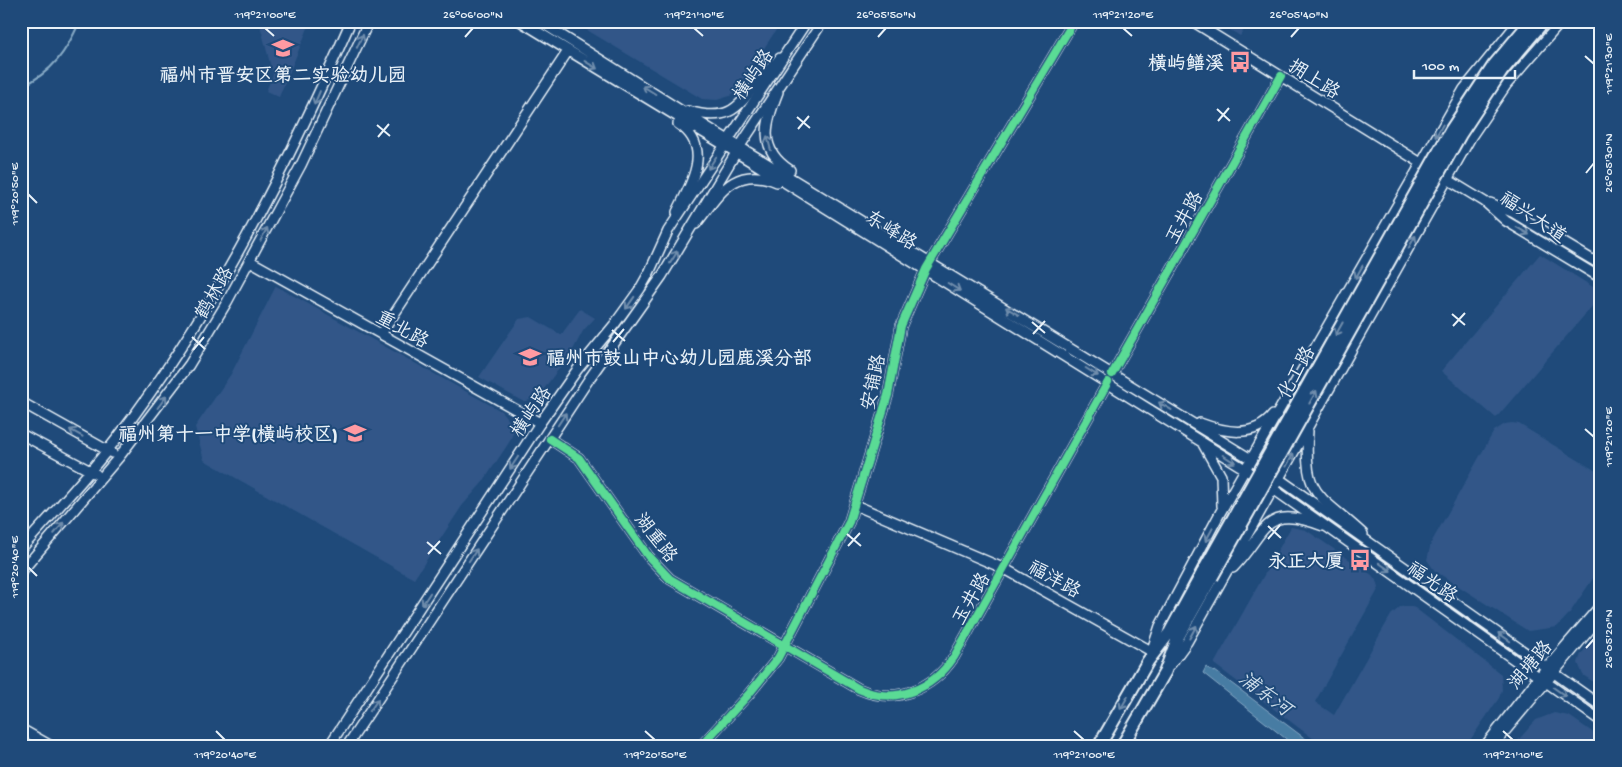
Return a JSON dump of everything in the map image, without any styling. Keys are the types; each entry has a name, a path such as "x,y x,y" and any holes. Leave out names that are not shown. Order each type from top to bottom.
{"highway":[{"name":"化工路","path":"1099,746 1150,656 1212,576 1451,130 1494,65 1531,21"},
{"name":"化工路","path":"1122,746 1165,672 1178,637 1460,135 1502,71 1544,21"}],"main road":[{"name":"鹤林路","path":"23,547 108,451 179,352 212,297 296,143 351,21"},
{"name":"鹤林路","path":"25,569 119,457 189,365 250,260 310,147 369,21"},
{"name":"东峰路","path":"520,21 627,87 726,142"},
{"name":"东峰路","path":"539,21 676,108 802,193 928,266 1110,378 1245,469"},
{"name":"横屿路","path":"329,746 540,423 577,370 614,325 640,289 668,231 807,21"},
{"name":"横屿路","path":"347,746 589,379 662,276 738,150 823,21"},
{"name":"安铺路","path":"701,746 760,681 785,647 849,522 888,395 901,326 928,266 1074,21"},
{"name":"拥上路","path":"1192,21 1485,202"},
{"path":"1150,656 1160,626 1220,513 1464,89 1519,21"},
{"path":"1212,576 1274,489 1448,178 1489,109 1507,84 1562,21"},
{"path":"676,108 706,116 730,112 747,97 759,80 788,48"},
{"path":"381,334 568,51"},
{"name":"玉井路","path":"785,647 865,692 887,696 908,693 934,680 950,664 1281,76"},
{"path":"782,83 768,121 767,136 770,147 779,162 820,190 827,200"},
{"path":"627,87 652,108 686,130 697,150 698,165 695,175 668,231"},
{"name":"东峰路","path":"738,150 827,200 928,266"},
{"path":"684,240 722,191 737,180 749,177 766,178 802,193"},
{"name":"福兴大道","path":"1485,202 1512,212 1601,265"},
{"name":"福兴大道","path":"1485,202 1506,221 1601,278"},
{"name":"重北路","path":"250,260 540,423"},
{"name":"东峰路","path":"1110,378 1180,415 1251,459"},
{"path":"1180,415 1214,428 1231,432 1245,432 1266,422 1288,396"},
{"path":"21,402 119,457"},
{"path":"1308,428 1306,464 1313,489 1320,498 1374,545"},
{"path":"21,434 102,478"},
{"name":"湖重路","path":"550,439 579,458 648,556 666,575 785,647"},
{"path":"1200,440 1221,476 1223,498 1220,513"},
{"name":"福光路","path":"1251,459 1601,706"},
{"name":"福光路","path":"1245,469 1601,721"},
{"name":"福洋路","path":"855,505 1005,569 1150,656"},
{"path":"1212,576 1244,556 1264,527 1271,522 1298,518 1331,529"},
{"name":"湖塘路","path":"1550,670 1601,605"},
{"name":"湖塘路","path":"1485,746 1550,670 1601,616"},
{"name":"湖塘路","path":"1496,746 1501,736 1542,679"},
{"path":"21,729 51,746"}],"shaded area":[{"name":"福州市晋安区第二实验幼儿园","path":"259,21 311,21 279,97 266,91 273,75"},
{"path":"572,21 782,21 738,88 730,96 717,100 702,99"},
{"path":"1216,21 1250,21 1240,36"},
{"path":"1540,254 1601,292 1601,296 1496,418 1441,371"},
{"name":"福州第十一中学(横屿校区)","path":"276,286 501,411 512,424 514,430 510,441 483,482 462,506 414,579 204,460 195,427 231,374"},
{"name":"福州市鼓山中心幼儿园鹿溪分部","path":"580,309 595,318 583,331 574,348 538,397 522,401 479,377 519,319 531,317 561,335"},
{"path":"1505,424 1519,424 1601,474 1601,572 1598,571 1569,614 1557,627 1528,631 1435,571 1427,560 1431,543 1494,431"},
{"path":"1291,527 1306,530 1372,575 1379,588 1315,702 1334,715 1391,615 1400,607 1409,606 1415,608 1501,674 1502,690 1499,698 1466,746 1323,746 1214,664"},
{"path":"1601,630 1601,687 1583,675 1578,663 1581,654"},
{"path":"1206,667 1215,671 1315,746 1295,746 1203,673"},
{"path":"1554,713 1569,716 1601,738 1601,746 1513,746 1536,720"}],"waterway":[{"path":"21,87 50,68 64,52 80,21"}],"cycle path":[{"path":"701,746 748,695 778,658 849,522 888,395 901,326 926,269 1074,21"},
{"path":"1112,374 1281,76"},
{"path":"550,439 579,458 648,556 670,579 859,689 873,694 899,695 924,686 945,669 954,657 1108,382"}],"place":[{"name":"福州市晋安区第二实验幼儿园","path":"283,48"},
{"name":"横屿鳝溪","path":"1240,62"},
{"name":"福州市鼓山中心幼儿园鹿溪分部","path":"530,357"},
{"name":"福州第十一中学(横屿校区)","path":"355,433"},
{"name":"永正大厦","path":"1360,560"}],"water label":[{"name":"浦东河","path":"1266,693"}]}
